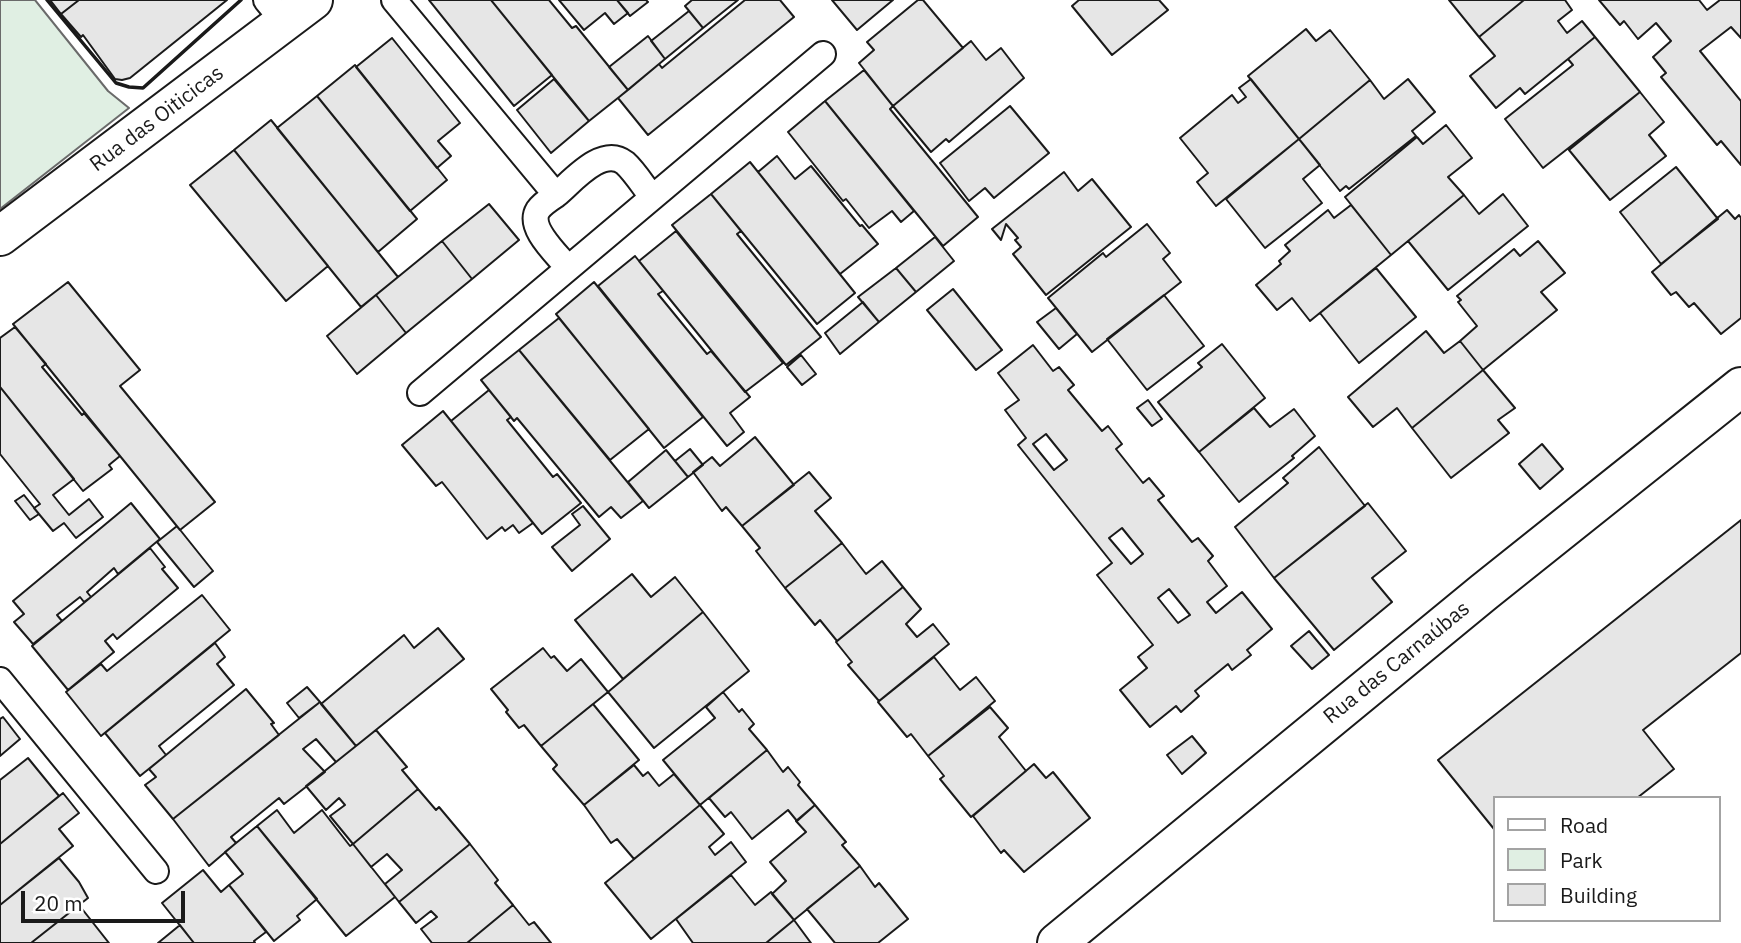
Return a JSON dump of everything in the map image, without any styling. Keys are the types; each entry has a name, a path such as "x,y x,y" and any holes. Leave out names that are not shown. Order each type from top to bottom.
{"street":[{"name":"Rua das Oiticicas","path":"0,236 288,8"},
{"name":"Rua das Carnaúbas","path":"1057,943 1484,592 1741,387"}],"lane":[{"path":"394,0 556,195"},
{"path":"421,393 823,54"},
{"path":"568,268 538,230 534,219 539,208 597,161 612,157 624,163 652,197"},
{"path":"0,680 156,871"}],"green space":[{"path":"0,0 35,0 108,91 129,108 0,209"}],"building":[{"path":"50,0 79,0 61,14"},
{"path":"79,0 227,0 130,78 122,80 115,79 83,35 81,37 61,14"},
{"path":"429,0 491,0 552,75 514,106"},
{"path":"491,0 549,0 572,28 576,26 628,90 589,121"},
{"path":"559,0 617,0 628,13 614,24 605,13 584,30"},
{"path":"617,0 646,0 648,2 630,16"},
{"path":"692,0 738,0 703,28 685,6"},
{"path":"745,0 780,0 794,17 648,135 618,98 659,64 662,68"},
{"path":"832,0 893,0 857,30"},
{"path":"918,0 923,0 963,48 893,106 859,63 874,50 867,42"},
{"path":"1079,0 1159,0 1168,10 1112,55 1072,6"},
{"path":"1449,0 1524,0 1479,37"},
{"path":"1524,0 1565,0 1572,10 1558,21 1567,33 1582,21 1595,37 1525,94 1520,88 1496,108 1470,76 1495,56 1479,37"},
{"path":"1599,0 1699,0 1707,10 1720,0 1741,0 1741,38 1731,27 1700,51 1741,101 1741,165 1721,141 1717,145 1661,77 1666,73 1653,57 1671,41 1656,23 1638,39 1624,21 1620,25"},
{"path":"689,11 703,28 665,59 651,41"},
{"path":"1306,29 1316,41 1330,30 1370,80 1299,139 1248,76"},
{"path":"648,36 665,59 628,90 609,67"},
{"path":"1595,37 1640,92 1543,168 1505,119 1573,65 1568,59"},
{"path":"392,38 460,123 438,141 451,156 437,168 356,67"},
{"path":"971,41 986,60 1001,48 1024,78 949,142 946,139 931,152 893,106"},
{"path":"355,65 447,180 410,211 317,96"},
{"path":"864,70 893,106 890,109 978,217 943,246 825,101"},
{"path":"554,79 589,121 551,153 517,110"},
{"path":"1251,79 1299,139 1216,206 1197,182 1208,173 1180,138 1232,95 1238,103 1246,97 1239,88"},
{"path":"1408,79 1435,112 1412,131 1416,136 1349,189 1346,186 1340,191 1299,139 1370,80 1384,99"},
{"path":"1640,92 1664,122 1649,135 1666,156 1610,200 1569,150"},
{"path":"317,96 417,219 378,252 277,128"},
{"path":"825,101 914,211 901,222 892,211 869,228 846,199 843,201 788,132"},
{"path":"1010,106 1049,153 994,198 985,188 969,201 940,163"},
{"path":"271,120 398,277 361,307 234,150"},
{"path":"1446,125 1472,158 1448,177 1464,195 1391,255 1345,197 1417,137 1423,144"},
{"path":"1299,139 1320,165 1303,179 1322,203 1265,248 1226,199"},
{"path":"234,150 328,266 286,301 190,185"},
{"path":"777,156 795,179 811,166 878,244 840,274 758,172"},
{"path":"750,162 855,293 817,324 711,194"},
{"path":"1676,167 1718,219 1661,264 1620,212"},
{"path":"1064,172 1078,191 1092,179 1131,227 1046,295 1013,254 1021,247 1015,240 1018,238 1006,224 1001,240 992,229"},
{"path":"711,194 741,231 737,234 821,337 786,365 672,225"},
{"path":"1503,194 1528,226 1448,290 1408,241 1464,195 1479,214"},
{"path":"489,204 519,240 472,279 442,241"},
{"path":"1351,205 1391,255 1310,321 1292,298 1277,310 1256,285 1281,264 1279,261 1290,251 1285,245 1328,210 1334,218"},
{"path":"1727,210 1735,219 1739,215 1741,218 1741,318 1721,334 1694,303 1689,307 1676,292 1671,295 1652,272"},
{"path":"1147,224 1170,253 1163,259 1181,282 1092,352 1048,298 1103,253 1106,257"},
{"path":"676,231 783,363 745,392 639,261"},
{"path":"935,237 954,261 916,292 896,268"},
{"path":"442,241 472,279 406,333 376,295"},
{"path":"1538,241 1565,273 1541,292 1557,310 1483,370 1460,341 1477,326 1458,302 1461,300 1457,296 1514,249 1520,256"},
{"path":"635,256 663,291 658,294 707,354 711,351 750,397 730,413 744,432 727,446 598,286"},
{"path":"896,268 916,292 879,322 858,297"},
{"path":"1376,268 1416,317 1359,363 1320,313"},
{"path":"68,282 140,370 120,386 215,502 180,530 13,324"},
{"path":"594,282 703,417 664,448 556,314"},
{"path":"953,289 1002,350 976,370 927,310"},
{"path":"376,295 406,333 357,374 327,336"},
{"path":"1164,295 1204,346 1147,390 1107,339"},
{"path":"863,302 879,322 840,354 825,333"},
{"path":"1056,308 1077,334 1059,349 1037,322"},
{"path":"559,318 649,429 610,460 519,350"},
{"path":"15,327 46,364 42,367 120,456 109,465 112,469 83,491 0,387 0,338"},
{"path":"1426,331 1444,353 1460,341 1483,370 1412,428 1397,408 1373,427 1348,397"},
{"path":"1222,344 1265,398 1199,452 1158,402 1202,367 1198,363"},
{"path":"1033,345 1053,371 1059,367 1074,385 1068,390 1102,431 1108,426 1122,444 1116,449 1143,483 1149,478 1164,496 1158,500 1192,542 1198,538 1213,556 1208,561 1227,586 1207,602 1216,613 1242,592 1272,629 1247,650 1251,655 1232,670 1228,664 1195,691 1199,696 1181,712 1176,706 1150,727 1120,690 1147,668 1138,657 1153,645 1097,575 1112,563 1018,445 1026,438 1005,410 1019,400 998,373","holes":["1046,434 1067,460 1054,470 1033,444","1122,528 1143,554 1131,564 1109,538","1169,589 1190,615 1178,623 1158,598"]},
{"path":"519,350 643,501 621,518 611,507 599,517 517,418 514,421 481,380"},
{"path":"801,355 816,374 802,385 787,367"},
{"path":"1483,370 1515,408 1498,420 1509,433 1451,478 1412,428"},
{"path":"0,387 74,479 53,495 69,515 89,499 103,517 76,538 64,523 53,531 34,508 40,504 0,454"},
{"path":"489,390 511,417 507,420 553,477 557,474 581,503 542,534 451,421"},
{"path":"1148,400 1162,419 1152,426 1137,408"},
{"path":"1254,408 1270,427 1294,409 1315,436 1292,456 1294,458 1239,502 1199,452"},
{"path":"443,411 533,523 519,533 513,525 505,531 502,527 487,539 442,482 436,486 402,445"},
{"path":"755,437 794,485 742,526 726,507 722,511 693,472 712,457 720,466"},
{"path":"1542,444 1563,469 1540,489 1519,464"},
{"path":"1319,447 1365,506 1274,578 1235,527 1288,483 1283,478"},
{"path":"690,449 703,465 688,477 675,461"},
{"path":"666,450 688,477 649,508 628,482"},
{"path":"809,472 831,498 815,511 842,543 785,588 756,551 760,548 742,526"},
{"path":"24,495 39,514 30,520 15,501"},
{"path":"131,503 160,539 118,574 114,568 87,592 91,597 84,602 80,597 57,615 62,621 33,644 14,622 24,614 13,601"},
{"path":"1368,503 1406,551 1372,578 1392,602 1334,650 1274,578"},
{"path":"583,506 610,539 572,571 552,547 580,525 572,514"},
{"path":"1741,520 1741,653 1643,730 1674,769 1640,796 1492,796 1492,827 1438,760"},
{"path":"177,526 213,571 194,587 157,542"},
{"path":"842,543 866,574 882,561 903,587 837,641 820,620 815,625 785,588"},
{"path":"150,548 165,567 162,569 178,588 117,639 113,634 105,641 114,652 68,690 32,646"},
{"path":"632,574 651,597 675,577 703,612 623,679 575,620"},
{"path":"903,587 921,609 906,624 917,637 933,624 949,644 879,701 848,665 852,662 836,642"},
{"path":"202,595 230,630 101,736 66,692 101,664 107,671"},
{"path":"703,612 749,671 654,748 608,692"},
{"path":"438,628 464,659 356,746 321,704 404,635 414,648"},
{"path":"1309,631 1329,655 1312,669 1291,646"},
{"path":"215,643 225,657 217,664 234,685 159,746 166,755 140,776 105,733"},
{"path":"543,648 567,671 581,659 608,692 541,746 524,725 519,728 491,689"},
{"path":"934,657 960,690 976,677 995,701 928,756 911,734 907,737 878,702"},
{"path":"307,687 320,702 299,718 287,703"},
{"path":"246,689 274,723 271,724 279,735 173,819 145,785 156,777 149,769"},
{"path":"723,692 739,712 742,709 754,724 749,729 767,750 700,805 663,760 715,718 706,707"},
{"path":"320,702 356,746 336,762 316,739 303,749 325,772 284,804 279,798 231,837 236,843 209,866 173,819"},
{"path":"593,704 639,760 584,805 553,769 557,765 541,746"},
{"path":"990,707 1008,728 999,737 1026,771 971,817 940,779 944,776 928,756"},
{"path":"3,717 20,739 0,756 0,719"},
{"path":"376,730 407,767 402,770 418,789 353,844 330,816 345,805 339,798 326,810 306,786"},
{"path":"1192,736 1206,753 1182,774 1167,755"},
{"path":"767,750 783,772 788,767 800,782 798,785 815,805 797,821 788,810 752,839 731,812 725,817 709,798"},
{"path":"28,758 59,796 0,844 0,780"},
{"path":"1034,764 1046,778 1053,772 1090,818 1024,872 1004,850 1001,853 973,816"},
{"path":"634,765 643,776 648,772 659,786 674,774 700,805 634,859 617,839 611,843 584,805"},
{"path":"418,789 436,810 439,807 470,844 399,902 385,884 402,870 387,854 371,867 353,844"},
{"path":"63,793 79,813 59,829 73,846 0,905 0,844"},
{"path":"700,805 724,834 709,847 715,855 731,842 746,862 651,939 605,883"},
{"path":"815,805 846,842 842,845 860,866 794,920 772,894 786,881 770,862 806,832 796,821"},
{"path":"277,810 294,833 322,810 395,897 346,936 257,826"},
{"path":"257,826 317,899 297,916 300,920 274,941 229,885 243,874 225,852"},
{"path":"470,844 498,880 495,883 513,905 467,943 432,943 421,929 437,917 431,911 416,923 399,902"},
{"path":"59,858 79,882 88,898 31,943 0,943 0,905"},
{"path":"860,866 875,887 879,883 908,919 878,943 835,943 807,909"},
{"path":"203,870 221,892 229,885 266,932 254,941 255,943 194,943 162,903"},
{"path":"731,875 755,905 771,892 794,920 766,943 693,943 676,919"},
{"path":"79,905 109,943 31,943"},
{"path":"513,905 529,925 534,922 551,943 467,943"},
{"path":"794,920 811,943 766,943 778,933"},
{"path":"180,925 194,943 158,943"}],"wall":[{"path":"47,0 116,83 143,88 241,0"}]}
